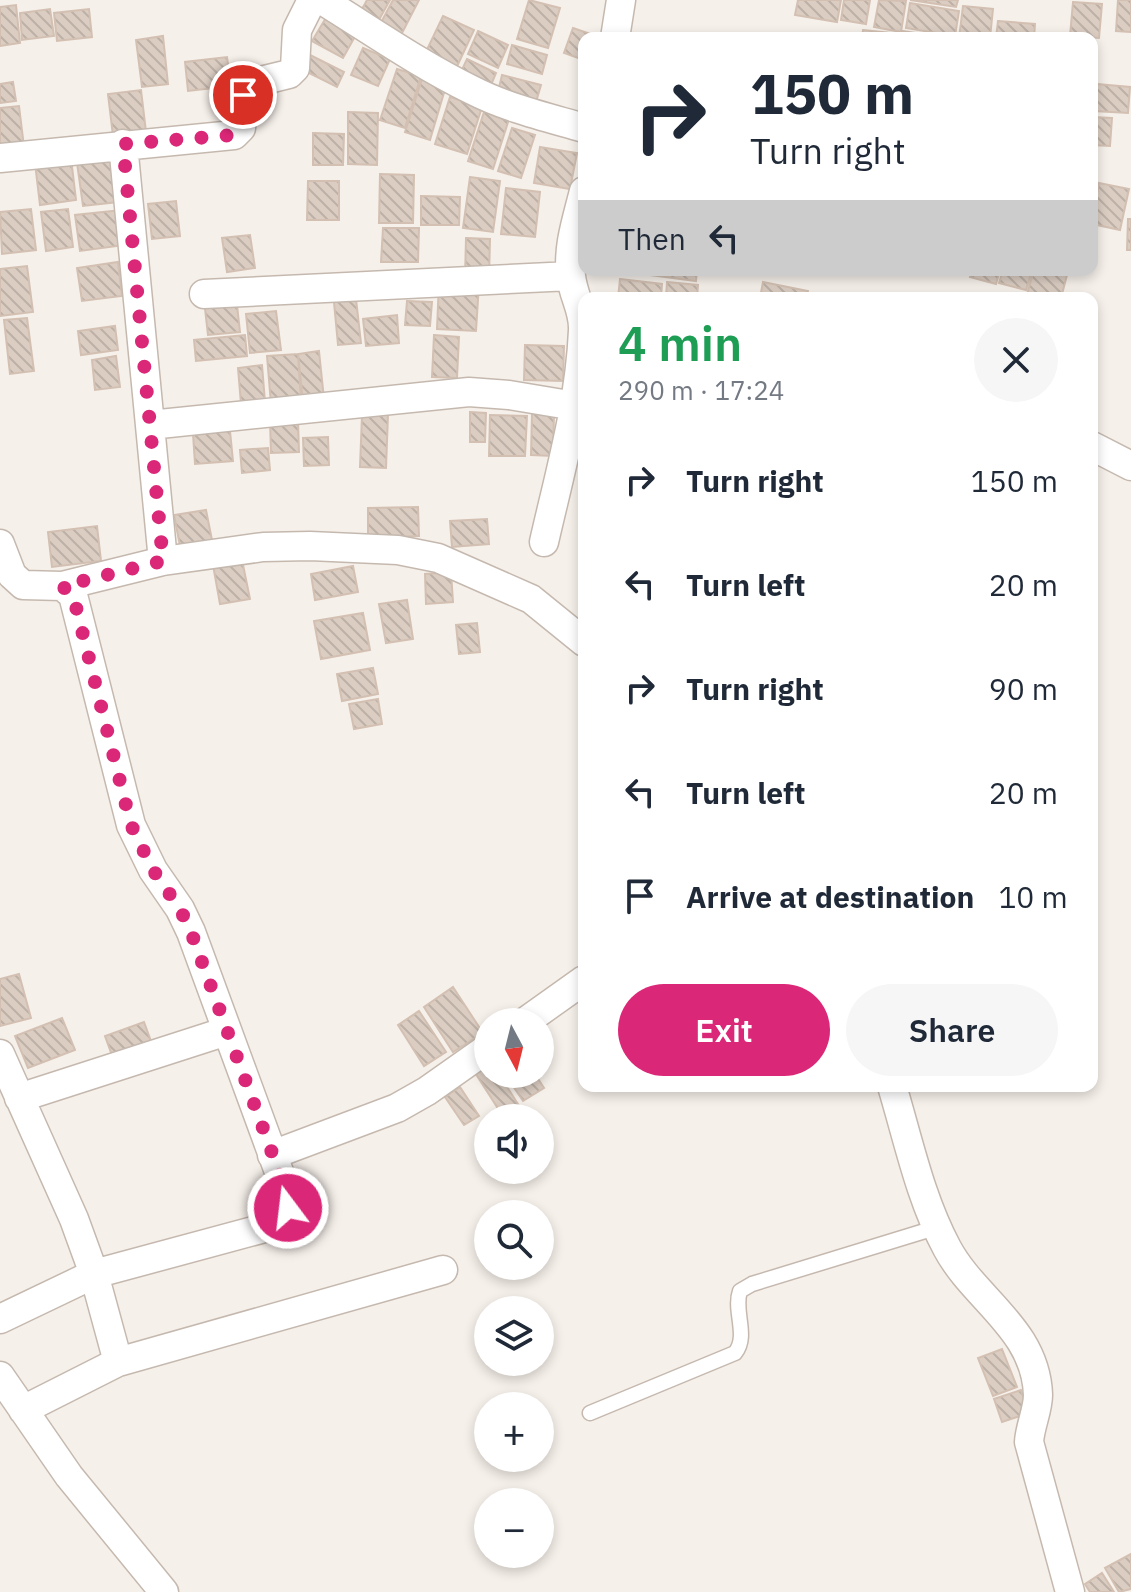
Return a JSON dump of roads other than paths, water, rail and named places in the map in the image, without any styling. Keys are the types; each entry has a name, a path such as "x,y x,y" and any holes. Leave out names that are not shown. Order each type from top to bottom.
{"street":[{"path":"0,158 234,135 241,128 243,95 248,84 289,74 295,68 297,30 312,0"},
{"path":"322,0 396,48 473,91 511,107 578,126"},
{"path":"616,32 621,0"},
{"path":"123,144 163,561"},
{"path":"578,218 570,253 571,276 578,296"},
{"path":"204,294 571,276"},
{"path":"544,542 575,406 578,378"},
{"path":"150,425 455,393 509,395 575,406"},
{"path":"1098,449 1131,466"},
{"path":"0,544 12,575 23,585 62,586 163,561 263,547 398,550 438,558 531,599 578,637"},
{"path":"0,1319 94,1274 272,1226 283,1219 288,1208 286,1191 180,909 153,870 131,825 73,595 62,586"},
{"path":"545,1008 578,984"},
{"path":"19,1098 227,1031"},
{"path":"0,1054 74,1219 94,1274 118,1362"},
{"path":"272,1155 397,1108 474,1058"},
{"path":"894,1092 924,1192 959,1269 995,1305 1014,1329 1025,1350 1038,1400 1029,1442 1070,1592"},
{"path":"23,1410 118,1362 443,1270"},
{"path":"0,1376 69,1476 164,1592"}],"lane":[{"path":"590,1413 735,1353 740,1347 741,1336 737,1301 740,1291 752,1284 938,1227"}]}
